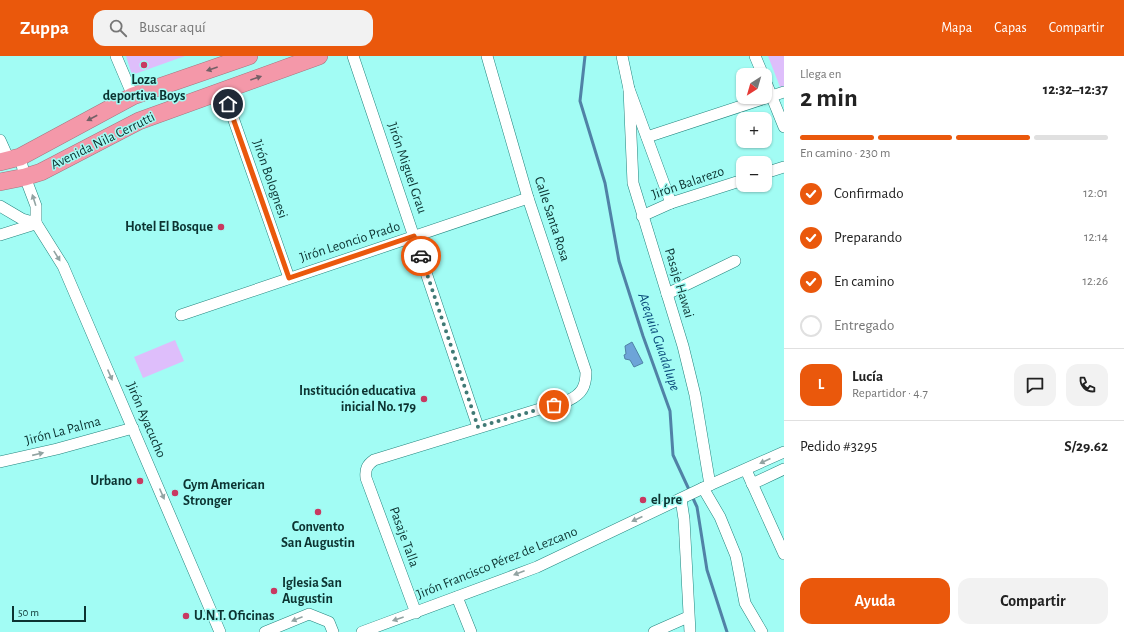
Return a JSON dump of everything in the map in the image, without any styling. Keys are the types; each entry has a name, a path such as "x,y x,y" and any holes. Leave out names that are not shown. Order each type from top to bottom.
{"highway":[{"name":"Avenida Nila Cerrutti","path":"10,160 133,96 249,56"},
{"name":"Avenida Nila Cerrutti","path":"0,182 25,178 41,172 139,121 299,59 319,56"}],"street":[{"path":"116,56 133,96"},
{"name":"Jirón Miguel Grau","path":"353,56 478,427"},
{"name":"Calle Santa Rosa","path":"478,427 570,400 582,391 586,383 586,372 528,198 487,56"},
{"path":"622,56 629,89 671,203"},
{"path":"756,56 760,68"},
{"name":"Jirón Bolognesi","path":"223,89 289,278"},
{"name":"Pasaje Hawai","path":"629,89 633,183 642,216 668,294 695,395 695,492 684,519 688,617 690,632"},
{"path":"784,92 772,96 784,127"},
{"path":"647,137 748,104"},
{"name":"Jirón Ayacucho","path":"0,140 10,160 25,178 36,206 36,223 63,266 220,632"},
{"path":"772,171 784,167"},
{"name":"Jirón Balarezo","path":"642,216 671,203 736,182"},
{"name":"Jirón Leoncio Prado","path":"181,315 528,198"},
{"path":"0,206 22,219 36,223"},
{"path":"0,235 36,223"},
{"path":"668,294 735,261"},
{"name":"Pasaje Talla","path":"416,613 366,478 368,464 374,460 478,427"},
{"name":"Jirón La Palma","path":"0,462 57,449 133,428"},
{"name":"Jirón Francisco Pérez de Lezcano","path":"362,632 537,567 695,492 784,452"},
{"path":"752,484 784,469"},
{"path":"746,470 784,554"},
{"path":"695,492 720,517 736,556 745,603 762,632"},
{"path":"457,597 471,632"},
{"path":"264,632 310,614 329,622 333,632"},
{"path":"654,632 688,617"}],"shaded area":[{"name":"Loza deportiva Boys","path":"126,56 185,56 132,75"},
{"path":"768,56 784,56 784,86 780,87"},
{"path":"175,340 184,361 143,378 134,357"}],"water":[{"path":"632,342 643,363 634,367 630,360 625,359 624,355 626,354 625,346"}],"waterway":[{"name":"Acequia Guadalupe","path":"585,56 580,101 605,183 619,261 643,336 670,411 673,455 697,507 707,570 727,632"}],"way so far":[{"path":"421,256 478,427 554,405"}],"place":[{"name":"Loza deportiva Boys","path":"144,65"},
{"name":"Hotel El Bosque","path":"221,227"},
{"name":"Institución educativa inicial No. 179","path":"424,399"},
{"name":"Urbano","path":"140,481"},
{"name":"Gym American Stronger","path":"175,493"},
{"name":"el pre","path":"643,500"},
{"name":"Convento San Augustin","path":"318,512"},
{"name":"Iglesia San Augustin","path":"274,591"},
{"name":"U.N.T. Oficinas","path":"186,616"}],"route":[{"path":"228,104 289,278 414,236 421,256"}]}
